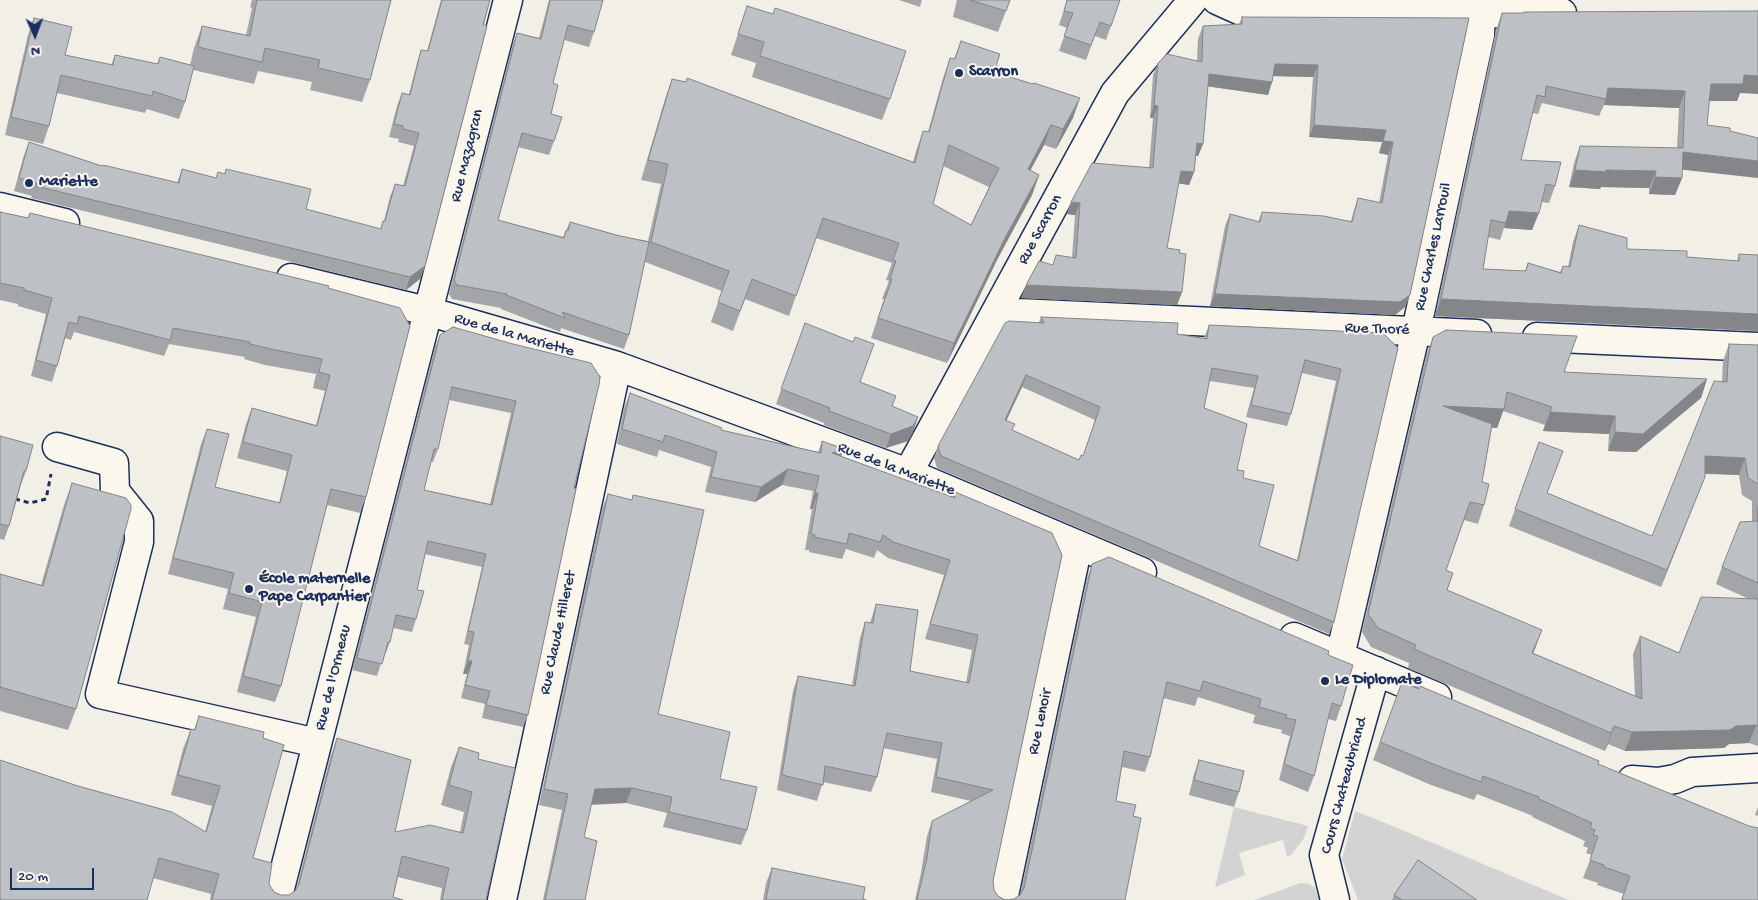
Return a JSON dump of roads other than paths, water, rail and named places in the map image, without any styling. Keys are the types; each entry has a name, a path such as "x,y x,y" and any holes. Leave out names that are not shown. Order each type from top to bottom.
{"street":[{"name":"Rue Mazagran","path":"427,311 508,0"},
{"name":"Rue Scarron","path":"908,473 1115,93 1193,0"},
{"path":"1216,0 1248,14 1583,12"},
{"name":"Rue Charles Larrouil","path":"1340,656 1416,331 1480,35 1481,13"},
{"path":"0,207 87,228"},
{"name":"Rue de la Mariette","path":"271,273 427,311 617,366 908,473 1160,580"},
{"name":"Rue de l'Ormeau","path":"278,900 427,311"},
{"name":"Rue Thoré","path":"996,312 1758,347"},
{"name":"Rue Claude Hilleret","path":"502,900 617,366"},
{"path":"57,447 114,464 115,491 139,522 139,542 100,694 318,743"},
{"name":"Rue Lenoir","path":"1004,900 1078,545"},
{"path":"1271,627 1459,707"},
{"name":"Cours Chateaubriand","path":"1334,900 1324,855 1376,671"},
{"path":"1683,802 1623,776 1658,782 1675,779 1692,772 1758,768"}],"place":[{"name":"Scarron","path":"959,73"},
{"name":"Mariette","path":"29,183"},
{"name":"École maternelle Pape Carpantier","path":"249,589"},
{"name":"Le Diplomate","path":"1325,681"}]}
